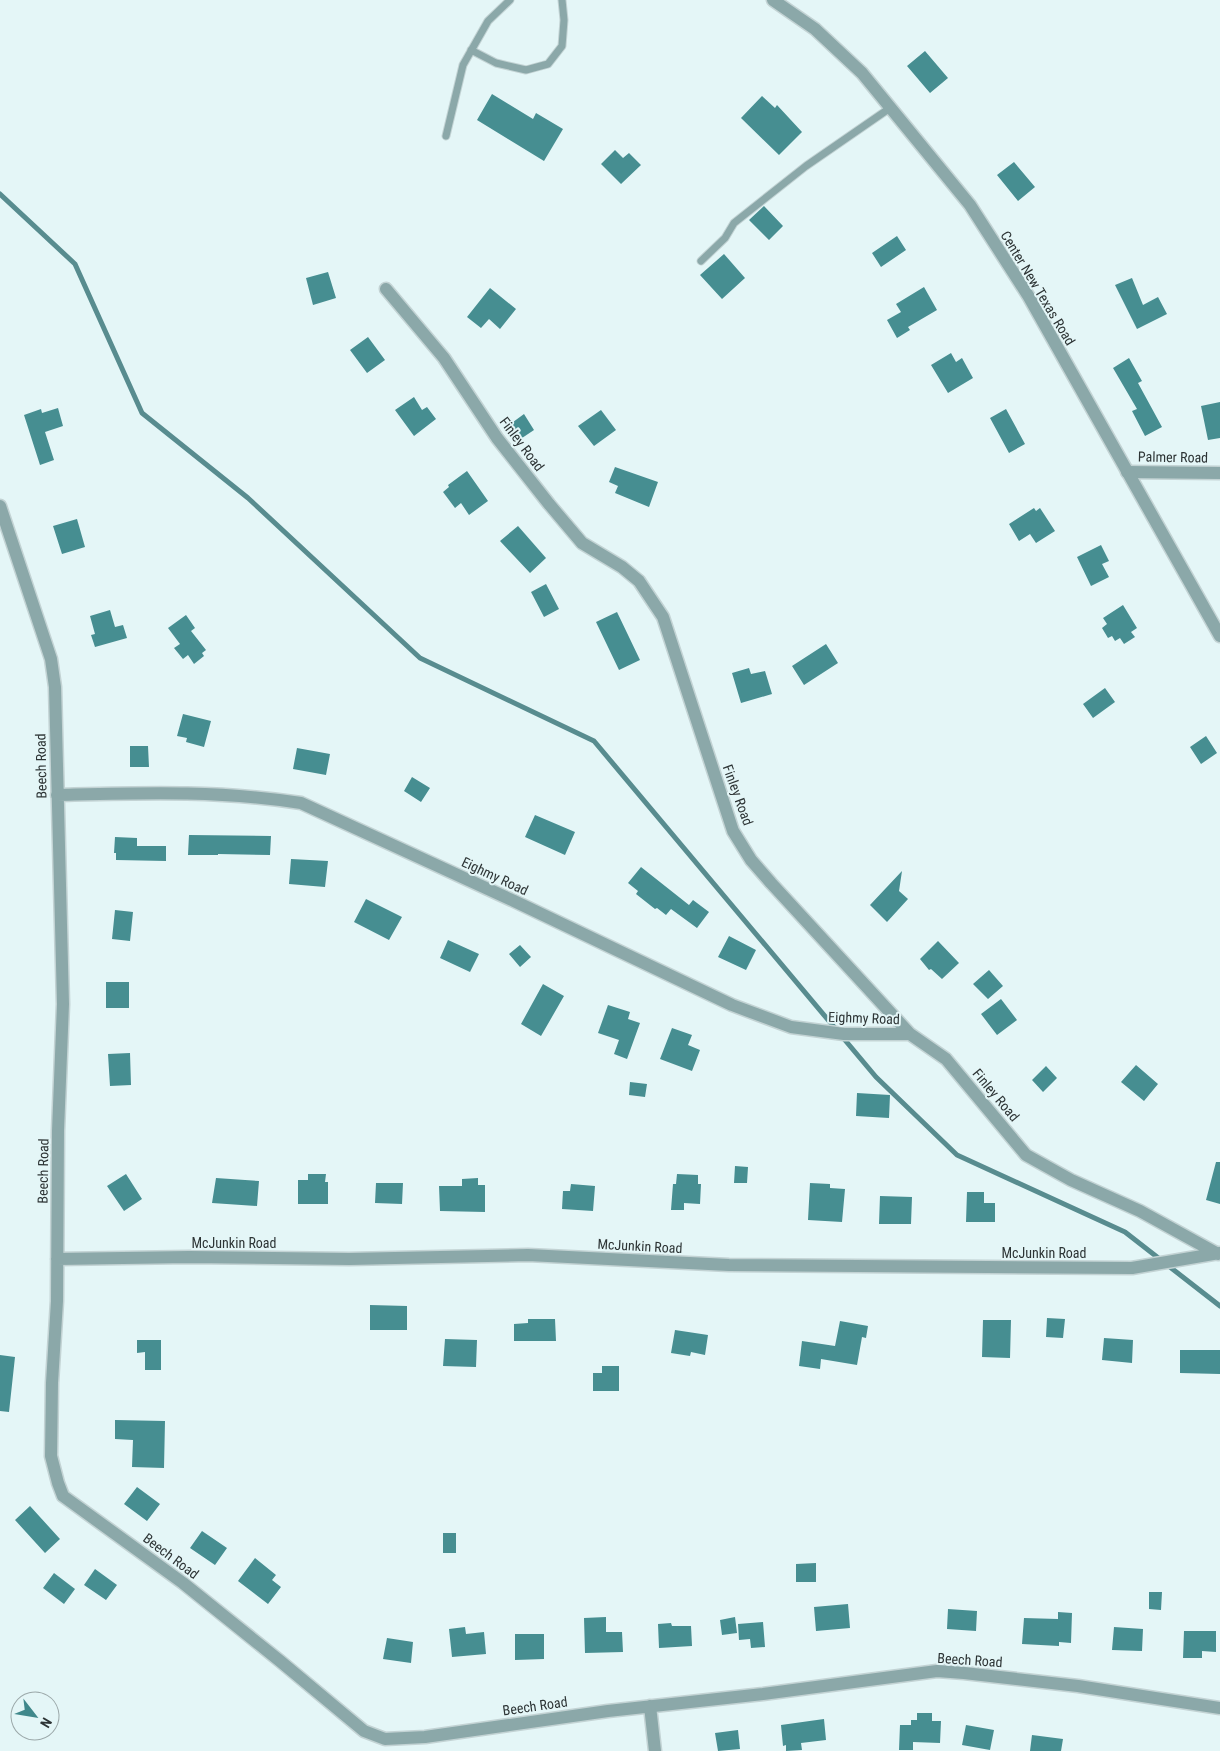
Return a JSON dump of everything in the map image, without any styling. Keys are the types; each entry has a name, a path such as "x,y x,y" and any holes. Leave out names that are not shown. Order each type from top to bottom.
{"street":[{"name":"Center New Texas Road","path":"773,0 815,29 862,73 970,205 1029,296 1220,636"},
{"name":"Finley Road","path":"386,289 444,358 497,438 549,504 582,543 639,581 663,618 733,831 751,860 910,1034 946,1059 1026,1155 1071,1180 1140,1211 1219,1254"},
{"name":"Palmer Road","path":"1127,472 1220,473"},
{"name":"Beech Road","path":"0,506 51,659 55,687 63,1004 58,1131 57,1301 52,1383 51,1456 63,1496 183,1583 364,1730 386,1739 425,1737 650,1706 937,1671 964,1672 1078,1686 1220,1708"},
{"name":"Eighmy Road","path":"57,796 148,792 206,793 263,797 300,803 514,901 732,1006 791,1027 844,1034 910,1034"},
{"name":"McJunkin Road","path":"57,1258 349,1259 528,1255 729,1265 1132,1268 1219,1254"},
{"path":"650,1706 655,1751"}],"lane":[{"path":"446,136 463,65 488,21 510,0"},
{"path":"471,50 496,63 526,70 548,64 562,46 564,20 562,0"},
{"path":"701,261 725,238 734,223 806,166 890,108"}],"building":[{"path":"925,51 948,78 930,93 907,66"},
{"path":"492,94 533,119 536,113 563,129 544,161 477,120"},
{"path":"762,96 775,108 777,105 802,132 779,155 741,118"},
{"path":"615,150 623,158 629,153 641,165 621,184 601,164"},
{"path":"1014,162 1035,187 1018,201 997,175"},
{"path":"764,206 783,226 769,240 749,220"},
{"path":"897,236 906,250 881,267 872,253"},
{"path":"724,254 745,278 722,299 700,275"},
{"path":"328,272 336,298 313,305 306,278"},
{"path":"1132,278 1143,305 1158,297 1167,314 1137,329 1115,285"},
{"path":"924,287 937,310 908,327 910,330 897,338 887,320 901,312 896,304"},
{"path":"490,288 516,309 500,329 489,319 481,328 467,317"},
{"path":"368,337 385,360 367,373 350,350"},
{"path":"951,353 956,362 962,358 973,378 948,393 931,365"},
{"path":"1129,358 1142,381 1138,383 1162,427 1145,436 1132,411 1137,409 1113,368"},
{"path":"414,397 422,410 427,407 436,419 414,436 395,410"},
{"path":"1220,402 1220,438 1208,440 1201,406"},
{"path":"58,408 63,426 45,432 54,460 40,465 24,415 41,409 42,413"},
{"path":"1006,409 1025,444 1009,453 990,418"},
{"path":"601,410 616,430 594,446 578,426"},
{"path":"524,414 534,430 519,440 509,425"},
{"path":"615,467 658,482 649,507 615,493 618,486 609,482"},
{"path":"467,471 488,501 469,515 461,503 455,508 443,492 449,487 448,485"},
{"path":"1034,508 1036,511 1040,508 1055,531 1036,543 1030,534 1019,541 1009,524"},
{"path":"77,519 85,547 62,554 53,526"},
{"path":"518,526 546,558 530,573 500,541"},
{"path":"1101,545 1109,561 1102,564 1109,577 1091,586 1077,557"},
{"path":"546,584 559,609 544,617 531,592"},
{"path":"1123,605 1137,628 1131,632 1135,637 1124,644 1120,638 1115,641 1112,636 1108,638 1102,628 1107,624 1103,618"},
{"path":"110,610 115,627 123,625 127,638 95,647 91,635 95,634 90,616"},
{"path":"617,612 640,660 619,670 596,622"},
{"path":"186,615 195,628 191,631 206,650 202,653 204,656 194,664 188,655 183,659 174,648 180,644 168,628"},
{"path":"826,644 838,663 804,685 792,666"},
{"path":"749,668 751,674 765,671 772,694 741,703 732,673"},
{"path":"1105,688 1115,702 1093,718 1083,704"},
{"path":"183,714 211,721 204,747 186,742 187,738 177,736"},
{"path":"1206,736 1217,753 1201,764 1190,747"},
{"path":"130,746 148,746 149,767 130,767"},
{"path":"297,748 330,754 326,775 293,769"},
{"path":"412,777 430,788 421,802 404,791"},
{"path":"535,815 575,832 565,855 525,837"},
{"path":"189,835 271,836 270,855 188,855"},
{"path":"115,837 137,838 137,846 166,846 166,861 116,860 116,853 114,853"},
{"path":"291,859 328,861 325,887 289,884"},
{"path":"641,867 689,905 693,900 709,912 697,928 671,909 666,915 636,894 638,891 628,883"},
{"path":"902,871 899,891 908,899 887,922 870,905"},
{"path":"366,899 402,917 389,940 354,922"},
{"path":"115,910 133,912 130,941 112,939"},
{"path":"729,936 756,950 746,970 718,957"},
{"path":"448,940 479,954 470,972 440,958"},
{"path":"938,941 959,963 942,979 931,969 929,970 920,959"},
{"path":"520,945 531,957 520,967 509,954"},
{"path":"989,970 1003,986 988,999 973,984"},
{"path":"106,982 129,982 129,1008 106,1008"},
{"path":"543,984 564,996 541,1036 521,1024"},
{"path":"1001,999 1017,1020 997,1035 981,1014"},
{"path":"608,1005 630,1012 628,1019 640,1023 627,1059 614,1054 619,1040 598,1033"},
{"path":"672,1028 692,1035 688,1045 700,1050 692,1071 660,1059"},
{"path":"130,1053 131,1085 110,1086 108,1054"},
{"path":"1136,1065 1158,1084 1144,1101 1121,1082"},
{"path":"1046,1066 1057,1078 1043,1092 1032,1080"},
{"path":"630,1082 647,1084 645,1097 629,1095"},
{"path":"857,1093 890,1095 889,1118 856,1116"},
{"path":"1216,1162 1220,1162 1220,1204 1206,1200"},
{"path":"735,1166 748,1167 747,1183 734,1183"},
{"path":"126,1174 142,1199 124,1211 107,1186"},
{"path":"308,1174 326,1174 325,1182 328,1182 328,1204 298,1204 298,1180 308,1180"},
{"path":"677,1174 698,1175 698,1184 701,1184 700,1204 684,1203 684,1210 671,1210 673,1184 676,1184"},
{"path":"216,1178 259,1181 257,1206 212,1203"},
{"path":"478,1178 478,1185 485,1185 485,1212 440,1211 439,1186 462,1186 462,1179"},
{"path":"376,1183 403,1183 402,1204 375,1203"},
{"path":"810,1183 830,1184 830,1188 845,1189 842,1222 808,1220"},
{"path":"571,1184 595,1186 593,1211 562,1209 563,1191 570,1191"},
{"path":"967,1192 984,1192 984,1203 995,1203 995,1222 966,1222"},
{"path":"880,1196 912,1197 911,1224 879,1224"},
{"path":"370,1305 407,1306 407,1330 370,1330"},
{"path":"1047,1318 1065,1319 1063,1338 1046,1337"},
{"path":"528,1319 555,1319 556,1341 514,1341 514,1324 528,1323"},
{"path":"983,1320 1011,1320 1010,1358 982,1357"},
{"path":"840,1321 868,1326 866,1338 862,1337 857,1365 821,1359 820,1369 799,1366 802,1341 835,1346"},
{"path":"675,1330 708,1335 705,1355 691,1352 690,1356 671,1353"},
{"path":"1104,1338 1133,1340 1132,1363 1102,1360"},
{"path":"445,1339 477,1340 476,1367 443,1366"},
{"path":"137,1340 161,1340 161,1370 145,1370 145,1352 137,1353"},
{"path":"1180,1350 1220,1350 1220,1374 1180,1373"},
{"path":"0,1355 15,1357 9,1412 0,1411"},
{"path":"602,1366 619,1366 619,1391 593,1391 593,1373 602,1373"},
{"path":"115,1420 165,1421 164,1468 132,1467 133,1440 115,1439"},
{"path":"137,1487 160,1504 147,1521 124,1504"},
{"path":"30,1506 60,1539 45,1553 15,1520"},
{"path":"202,1531 227,1548 215,1565 190,1548"},
{"path":"443,1533 456,1533 456,1553 443,1553"},
{"path":"255,1558 276,1575 272,1580 281,1587 268,1604 238,1581"},
{"path":"816,1563 816,1582 796,1582 796,1564"},
{"path":"95,1569 117,1585 106,1600 84,1585"},
{"path":"54,1573 75,1589 64,1604 43,1588"},
{"path":"1149,1592 1162,1592 1161,1610 1149,1609"},
{"path":"848,1604 850,1628 816,1631 814,1607"},
{"path":"948,1609 977,1611 976,1631 947,1629"},
{"path":"1058,1612 1072,1613 1071,1643 1059,1642 1059,1646 1022,1644 1024,1618 1058,1619"},
{"path":"606,1617 606,1632 622,1632 623,1652 585,1653 584,1618"},
{"path":"735,1617 737,1633 722,1635 720,1620"},
{"path":"763,1622 765,1647 751,1648 750,1639 739,1640 738,1624"},
{"path":"671,1623 672,1626 691,1626 692,1646 659,1648 658,1624"},
{"path":"465,1627 466,1634 484,1632 486,1654 452,1657 449,1629"},
{"path":"1114,1627 1143,1629 1142,1651 1112,1650"},
{"path":"1184,1631 1216,1631 1216,1652 1202,1651 1202,1658 1183,1658"},
{"path":"515,1634 544,1634 544,1659 515,1660"},
{"path":"387,1638 413,1642 411,1663 383,1659"},
{"path":"917,1713 932,1713 932,1721 941,1721 940,1743 913,1742 913,1750 899,1750 900,1725 911,1725 911,1720 917,1720"},
{"path":"824,1719 826,1740 801,1743 802,1750 786,1751 786,1745 783,1746 781,1725"},
{"path":"966,1725 994,1730 990,1750 962,1745"},
{"path":"738,1730 740,1749 718,1751 715,1733"},
{"path":"1032,1735 1063,1739 1061,1751 1030,1751"}],"waterway":[{"path":"0,194 75,264 142,413 248,498 420,658 594,741 876,1077 957,1155 1125,1232 1220,1306"}]}
